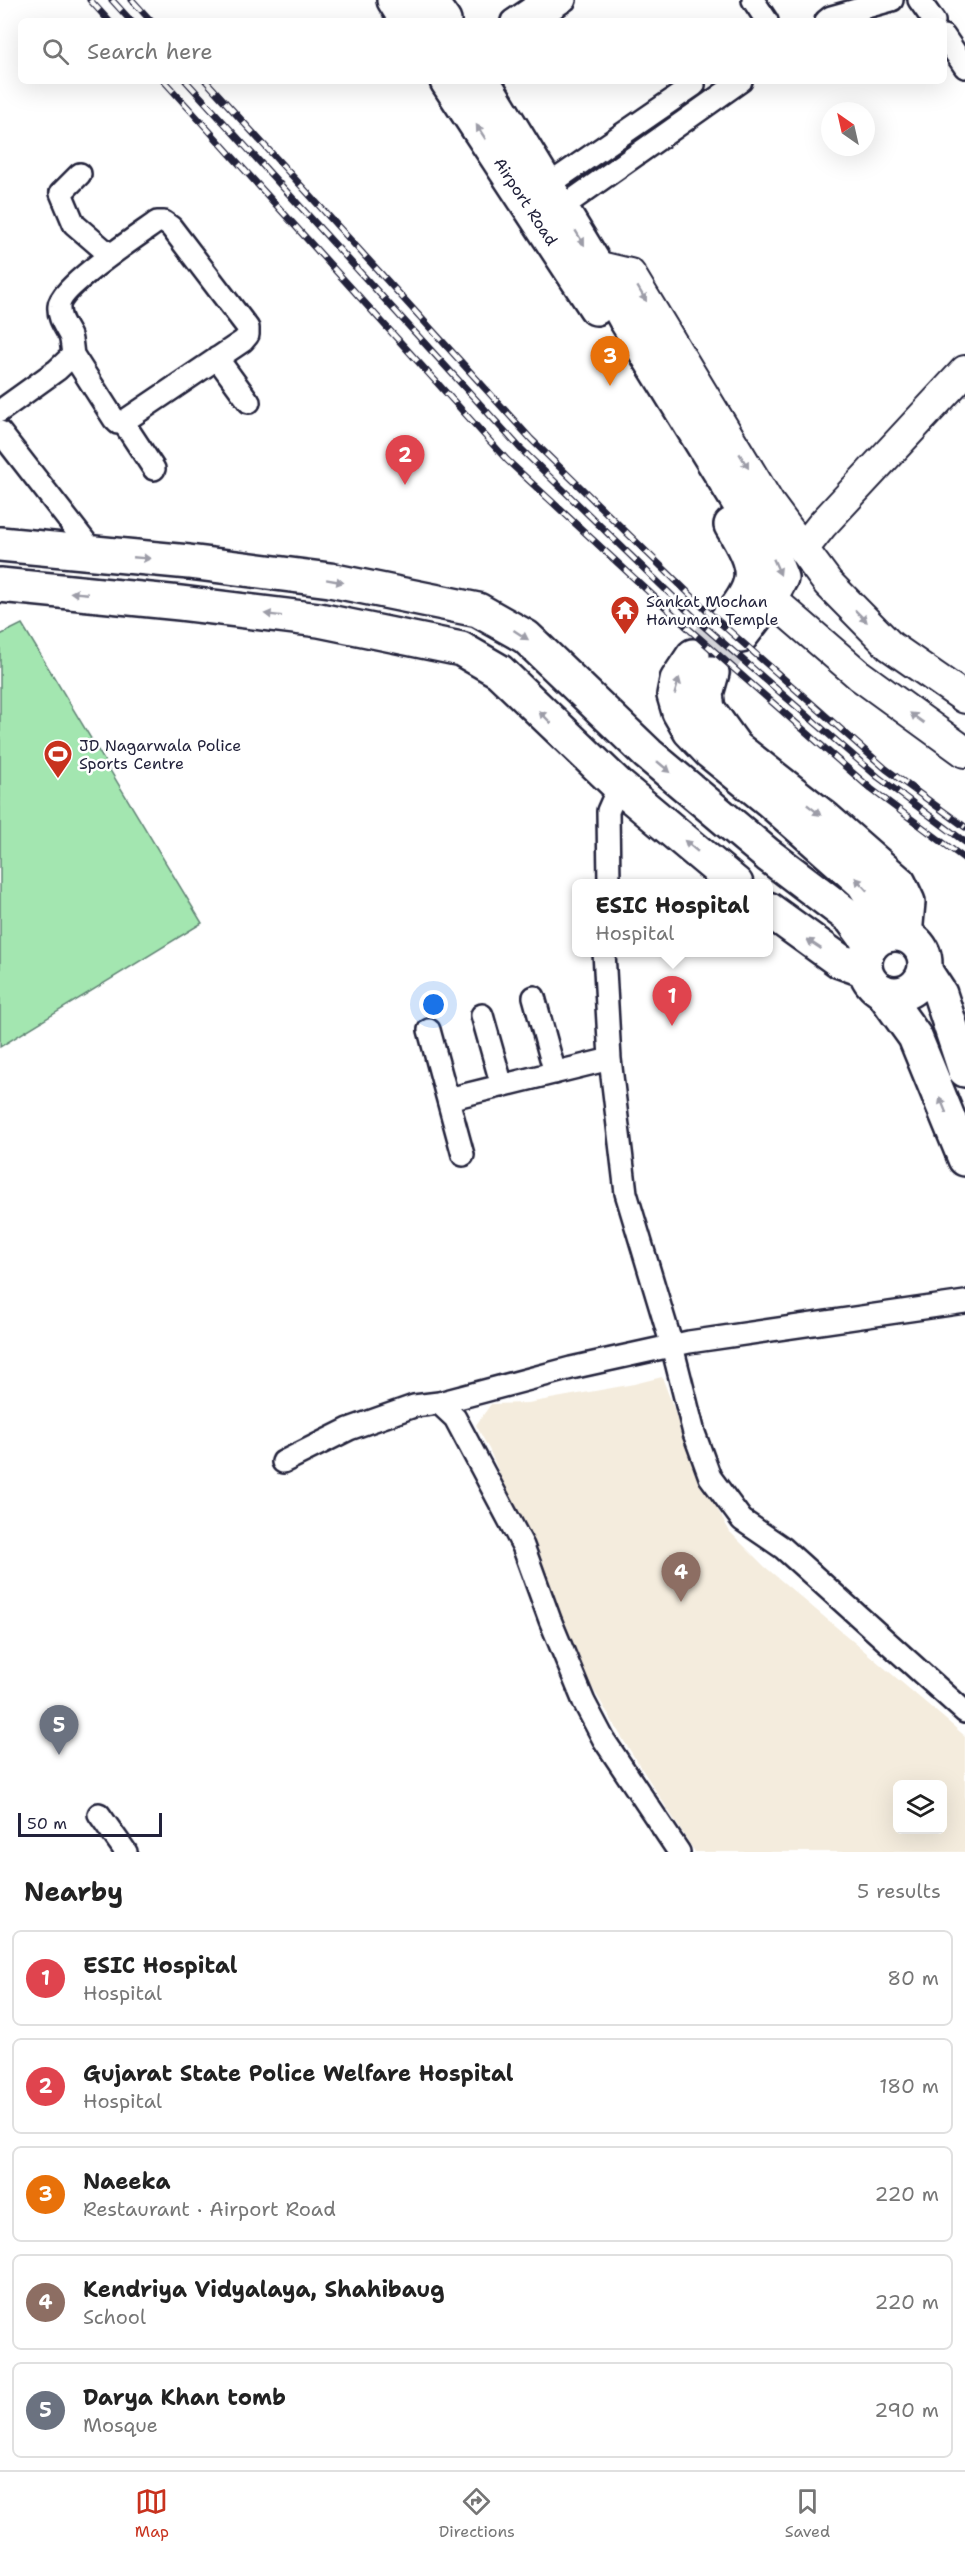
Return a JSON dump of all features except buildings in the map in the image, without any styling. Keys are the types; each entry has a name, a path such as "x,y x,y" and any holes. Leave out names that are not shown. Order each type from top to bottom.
{"main road":[{"path":"394,0 405,18"},
{"path":"429,0 442,18"},
{"name":"Airport Road","path":"449,84 587,272"},
{"name":"Airport Road","path":"485,84 554,197 587,272 615,321"},
{"path":"615,321 773,558 781,578 770,598 733,629 753,576 743,546 615,321"},
{"path":"0,544 330,580 478,610 526,637 648,754 792,874 851,918 882,955 965,1159"},
{"path":"0,585 319,620 461,649 499,671 619,786 730,879"},
{"path":"703,665 677,680 674,695 679,712 690,731 710,752 769,800 863,883 876,903 882,955 890,994 908,992 922,979 925,971 924,953 913,939 882,955 840,961 773,913"},
{"path":"925,971 940,994 965,1070"}],"street":[{"path":"516,18 543,0"},
{"path":"538,18 565,0"},
{"path":"753,0 765,18"},
{"path":"836,18 892,0"},
{"path":"919,0 932,18"},
{"path":"947,40 965,67"},
{"path":"554,197 736,84"},
{"path":"554,197 694,85"},
{"path":"80,174 61,193 74,224 110,255"},
{"path":"157,222 164,222 171,227 248,327 248,335 243,341 123,422 118,423 73,355 71,339 60,319 58,304 63,295 110,255 157,222"},
{"path":"587,272 630,274 770,504 828,583 890,646 965,698"},
{"path":"0,411 57,370 73,355"},
{"path":"218,358 249,402"},
{"path":"803,549 822,525 965,371"},
{"path":"123,422 154,469"},
{"path":"0,432 94,554"},
{"path":"770,598 859,675 965,752"},
{"path":"609,879 608,811 619,786"},
{"path":"604,957 610,1059 626,1193 672,1346 694,1433 710,1477 742,1520 783,1548 965,1712"},
{"path":"534,997 555,1073"},
{"path":"482,1015 501,1086"},
{"path":"429,1030 463,1155"},
{"path":"448,1099 610,1059"},
{"path":"283,1462 349,1428 414,1406 439,1403 571,1368 672,1346 965,1302"},
{"path":"439,1403 455,1418 524,1546 550,1620 584,1702 604,1740 679,1852"},
{"path":"99,1814 126,1852"}],"shaded area":[{"path":"662,1377 699,1476 730,1532 764,1566 965,1736 965,1852 695,1852 589,1682 489,1449 476,1425 491,1404 528,1403"}],"green space":[{"name":"JD Nagarwala Police Sports Centre","path":"22,624 202,923 0,1047 0,635"}],"tunnel":[{"path":"693,656 725,622"},
{"path":"712,673 741,636"}],"railway":[{"path":"90,0 106,18"},
{"path":"112,0 128,18"},
{"path":"132,0 148,18"},
{"path":"167,84 507,460 690,630 871,789 965,859"},
{"path":"189,84 520,448 698,621 878,777 965,842"},
{"path":"209,84 531,439 708,612 886,769 965,827"}],"place":[{"name":"Naeeka","path":"610,386"},
{"name":"Gujarat State Police Welfare Hospital","path":"405,485"},
{"name":"Sankat Mochan Hanuman Temple","path":"625,636"},
{"name":"JD Nagarwala Police Sports Centre","path":"58,780"},
{"name":"ESIC Hospital","path":"672,1026"},
{"name":"Kendriya Vidyalaya, Shahibaug","path":"681,1602"},
{"name":"Darya Khan tomb","path":"59,1755"}]}
